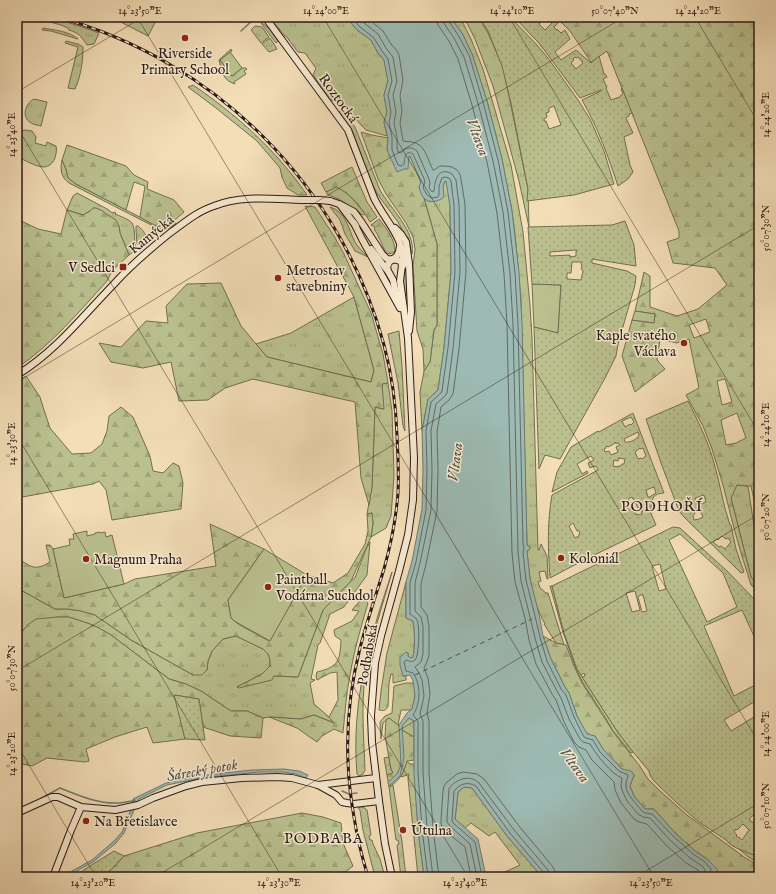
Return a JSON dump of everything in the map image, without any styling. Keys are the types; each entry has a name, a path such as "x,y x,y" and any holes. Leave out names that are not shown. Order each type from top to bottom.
{"main road":[{"name":"Roztocká","path":"265,17 348,130 374,198 390,223 400,244 404,255 402,268"},
{"name":"Kamýcká","path":"17,375 28,369 48,353 128,269 158,242 194,216 213,206 229,201 245,199 320,200 339,204 354,212 382,254 387,259 399,261 402,264 402,268"},
{"path":"339,204 388,271 391,274 396,275 400,273 402,268"},
{"path":"354,223 400,308"},
{"path":"390,223 406,242 410,270 411,312 408,338"},
{"path":"388,271 388,263 396,258 400,244"},
{"name":"Podbabská","path":"392,877 378,801 371,716 375,663 381,636 400,571 408,535 413,500 414,458 408,338 400,281 402,268"},
{"name":"Podbabská","path":"388,271 393,280 400,308 405,319"},
{"path":"17,813 52,797 58,797 81,807 115,810 138,805 186,786 202,782 242,778 292,778 318,785 336,795 342,802 354,804 378,801"},
{"path":"318,785 376,778"},
{"path":"336,795 336,789 340,782"},
{"path":"53,877 81,807"}],"green space":[{"path":"39,17 61,20 99,33 94,44 87,45 80,35 75,32 61,25 39,19"},
{"path":"111,17 158,17 148,36"},
{"path":"269,17 346,17 357,30 371,40 378,53 384,60 388,81 384,95 387,112 384,122 387,136 366,130 332,91 332,102 313,75 316,68 305,53 298,52"},
{"path":"450,17 460,17 471,39 483,69 511,165 523,232 530,305 538,550 541,544 547,556 548,579 545,571 539,572 541,581 538,582 540,588 548,593 564,645 556,643 544,624 534,598 529,569 527,551 530,547 527,545 521,300 512,211 502,159 487,101 472,54 462,33"},
{"path":"464,17 479,17 503,67 528,189 529,227 519,181 493,86 475,39"},
{"path":"479,17 510,17 548,58 590,119 604,151 614,184 574,195 527,201 528,189 511,103 502,66 488,31","holes":["554,106 561,125 549,129 546,121 544,121 547,117 546,113 549,112 549,108"]},
{"path":"514,17 546,17 552,17 558,23 554,27 556,30 557,29 561,33 565,30 570,39 555,52 561,60 576,50 591,63 599,56 604,74 607,77 603,79 611,100 620,97 623,94 622,88 632,113 626,118 633,133 624,137 633,172 628,179 618,186 602,142 582,100 601,90 580,98 538,42","holes":["546,17 552,23 545,30 539,24","575,57 578,57 583,63 576,69 571,63"]},
{"path":"556,17 759,17 759,497 754,500 751,486 737,485 731,498 751,577 759,588 759,593 751,585 712,449 703,426 686,395 699,388 689,339 677,343 660,339 657,360 665,369 635,392 622,356 632,320 654,323 655,314 635,311 644,272 650,276 650,307 677,316 698,309 727,285 715,268 673,263 667,242 679,238 679,231 607,51 591,62 570,31","holes":["706,319 710,332 694,338 689,325","725,379 732,402 722,405 717,381","737,413 746,438 736,443 726,445 721,420"]},
{"path":"261,23 271,31 278,41 276,43"},
{"path":"255,26 262,27 269,37 261,43 251,30"},
{"path":"43,28 57,30 78,39 51,31 42,30"},
{"path":"270,38 277,49 269,52 262,44"},
{"path":"66,41 83,47 83,58 79,79 75,89 68,88 78,47 65,43"},
{"path":"231,49 232,51 220,60 232,76 242,68 247,69 244,71 246,74 234,82 235,84 225,78 219,60"},
{"path":"230,52 242,68 232,76 220,60"},
{"path":"193,85 209,96 255,134 282,163 307,195 298,195 287,188 280,168 257,141 188,87"},
{"path":"34,99 47,102 41,126 31,123 25,114 26,107"},
{"path":"343,111 355,127 380,190 406,228 412,245 412,254 408,237 406,237 398,222 378,195 371,182 352,130 339,112"},
{"path":"25,130 32,131 36,137 35,143 46,146 47,142 56,146 55,158 48,166 38,166 17,157 17,132"},
{"path":"361,132 388,138 387,150 410,155 421,183 419,187 424,198 437,244 437,325 434,330 430,362 424,371 423,349 417,331 413,266 415,249 413,237 406,223 386,194 378,179"},
{"path":"67,145 126,166 134,175 148,182 147,189 174,200 184,212 169,225 162,227 158,226 140,217 145,186 134,182 126,210 76,184 68,178 62,160"},
{"path":"62,160 68,178 76,184 157,226 166,226 174,221 176,224 167,229 159,229 69,183 64,178 62,173"},
{"path":"352,167 367,202 377,217 370,222 360,207 341,189 336,187 326,192 321,183"},
{"path":"445,180 447,181 450,206 451,272 444,348 438,390 428,399 422,431 420,392 424,371 430,362 434,330 437,325 437,244 424,198 431,202 443,186"},
{"path":"336,187 348,195 365,214 363,215 339,199 328,195 326,192"},
{"path":"77,193 131,222 134,229 137,249 129,255 120,233 119,226 100,210 93,208 83,215 67,210 73,196"},
{"path":"305,206 315,207 344,254 371,313 383,354 388,383 382,384 384,409 375,407 372,487 369,505 361,478 355,402 253,379 225,388 208,400 179,401 171,362 143,368 111,362 99,343 121,347 146,321 168,323 166,306 187,284 221,283 241,326 267,357 371,382 374,370 354,297"},
{"path":"330,207 340,213 355,242 368,257 355,251 345,234 340,220"},
{"path":"93,208 103,211 116,220 129,255 112,271 107,281 65,327 42,349 17,368 17,347 23,344 17,339 17,219 38,229 61,234 67,210 83,215"},
{"path":"379,219 390,234 395,247 395,251 389,254 385,250 374,229 374,226 371,225"},
{"path":"625,221 634,245 636,266 592,259 592,263 627,271 636,276 635,285 616,356 560,459 545,455 539,469 534,327 558,333 561,285 532,284 528,227 612,225","holes":["576,250 576,256 550,256 550,252","572,262 581,262 581,269 583,271 581,280 567,279 567,273 571,273"]},
{"path":"136,226 138,226 146,235 146,243 144,246 142,243 137,244"},
{"path":"406,256 408,270 408,313 402,281 406,267"},
{"path":"532,284 561,285 558,333 534,327"},
{"path":"354,297 374,370 371,382 267,357 256,344 291,333"},
{"path":"635,311 655,314 654,323 632,320"},
{"path":"399,331 405,431 403,426 398,383 388,334"},
{"path":"26,376 40,397 50,428 72,454 91,453 102,444 107,431 109,416 121,407 133,417 150,456 153,471 163,473 173,463 179,466 183,483 181,509 112,520 106,490 99,481 93,484 17,498 17,382"},
{"path":"382,383 388,383 392,411 394,476 391,516 386,528 371,537 373,523 372,513 367,514 372,487 375,407 383,409"},
{"path":"688,401 712,455 725,510 731,525 736,549 744,572 741,573 679,511 646,419","holes":["704,495 706,502 697,505 695,498","699,508 703,517 694,520 694,510","722,536 726,539 728,538 731,542 725,549 721,546 719,547 713,542 717,539 718,540"]},
{"path":"633,413 664,493 656,495 652,499 650,511 656,525 550,578 548,536 552,495 598,470 596,466 590,468 588,463 594,460 591,456 577,464 582,474 587,471 588,473 552,492 557,472 571,447 598,431 599,432","holes":["631,417 634,422 625,427 622,421","638,432 639,435 635,439 625,442 624,439","615,442 616,444 618,443 620,445 616,447 618,452 611,455 609,451 605,452 604,449 607,446 608,447","640,448 643,448 646,456 642,459 638,459 635,452","619,458 625,459 624,464 618,467 613,466 614,460 618,461","654,487 656,493 648,497 646,490","632,497 638,508 640,506 643,511 641,512 642,514 636,515 635,511 633,512 633,508 628,499","573,523 577,531 580,533 579,536 575,538 569,526"]},
{"path":"736,485 748,486 759,559 759,588 751,577 731,498"},
{"path":"759,497 759,532 754,500"},
{"path":"372,513 373,523 371,537 351,581 323,610 298,677 274,676 272,680 239,688 237,687 262,674 270,666 270,660 268,654 263,649 236,636 223,639 212,651 208,661 207,670 202,675 193,675 131,640 95,615 68,609 55,609 17,587 17,558 33,567 45,565 50,562 46,545 50,545 53,549 64,598 124,584 135,579 216,566 210,524 264,549 228,600 231,618 238,624 269,641 307,575 333,583 348,573 365,544 368,531 367,514"},
{"path":"673,527 680,528 727,571 759,604 759,647 742,610 704,626 734,696 759,683 759,699 724,720 731,731 759,714 759,810 749,819 759,828 759,857 728,843 726,840 699,822 654,781 649,771 617,731 582,677 585,676 584,673 581,675 577,669 564,633 552,586","holes":["680,534 723,573 737,607 707,622 669,540","660,564 666,589 659,591 652,566","635,591 640,610 632,612 626,593","640,595 643,595 647,611 642,612 638,597","743,824 749,830 742,840 736,836 737,835 734,832 736,829 737,830"]},
{"name":"Magnum Praha","path":"87,531 87,536 99,532 105,532 106,537 112,535 124,584 64,598 53,549 70,545 69,539 74,539 73,534"},
{"path":"370,542 367,575 344,607 330,614 318,645 311,679 315,680 310,683 314,704 335,723 314,715 301,719 263,718 247,711 231,711 201,691 186,684 169,679 111,635 99,628 69,617 58,617 29,624 17,637 17,587 55,609 68,609 95,615 131,640 193,675 207,670 208,661 212,651 223,639 236,636 263,649 268,654 270,659 270,666 262,674 237,687 274,676 298,677 323,610 355,578"},
{"name":"Paintball Vodárna Suchdol","path":"264,549 307,575 270,641 231,618 228,600"},
{"path":"392,572 373,638 367,665 363,712 365,770 363,774 359,776 357,774 356,747 359,696 369,647"},
{"path":"406,582 406,618 413,621 414,629 413,657 411,658 408,656 408,653 403,676 406,676 406,680 393,683 393,674 391,674 388,706 385,710 379,710 387,653"},
{"path":"550,586 552,586 564,633 577,669 617,731 633,752 631,753 613,731 576,669 563,632"},
{"path":"365,595 365,600 368,603 352,666 343,733 334,729 322,736 317,742 297,728 269,717 301,719 314,715 334,723 329,717 338,700 337,672 330,673 317,680 316,676 317,672 330,668 337,662 340,653 341,640 335,636 334,630 352,621 359,611 352,610"},
{"path":"69,617 99,628 111,635 169,679 186,684 201,691 231,711 247,711 263,718 261,738 230,736 203,727 199,699 175,695 185,739 153,743 147,727 115,737 86,749 89,761 85,762 47,758 32,766 17,763 17,637 36,619"},
{"path":"543,636 556,643 566,645 582,683 614,733 648,779 687,815 744,857 759,866 759,877 717,877 707,859 695,851 675,833 654,809 645,809 634,796 630,786 634,775 622,769 603,749 595,736 587,735 577,716 569,693 551,659"},
{"path":"414,683 415,696 412,710 401,710 398,725 389,718 383,723 381,739 380,722 385,716 392,713 394,686"},
{"path":"174,695 199,699 205,740 185,739"},
{"path":"389,718 402,730 414,737 414,760 407,761 401,776 389,787 387,775 393,773 385,736 386,720"},
{"path":"409,718 414,721 414,737 402,730 402,726"},
{"path":"389,757 393,773 387,775 384,758"},
{"path":"407,761 410,764 414,764 418,829 424,877 418,877 408,779 409,774 402,777 401,776"},
{"path":"393,785 406,877 401,877 397,845 399,844 398,840 396,840 389,787"},
{"path":"464,787 472,788 507,836 542,877 494,877 520,865 495,832 489,836 471,823 465,828 455,820 458,792"},
{"path":"361,807 367,810 371,835 369,836 370,840 372,840 380,859 385,877 375,877 363,830 360,810 358,808"},
{"path":"302,813 323,817 341,823 343,843 353,866 339,877 108,877 109,872 124,856 197,833"},
{"path":"738,848 757,856 755,861 747,856"},
{"path":"114,851 124,856 109,872 108,877 74,877 85,869"}],"water":[{"name":"Vltava","path":"346,17 450,17 462,33 472,54 487,101 502,159 512,211 519,272 522,323 527,545 530,547 527,551 530,579 543,636 551,659 569,693 577,716 587,734 595,736 603,749 622,769 631,771 634,775 630,786 634,796 645,809 654,809 675,833 695,851 707,859 717,869 718,872 714,873 717,877 542,877 507,836 472,788 464,787 458,792 455,819 478,839 486,877 424,877 418,829 414,774 414,721 409,718 402,726 404,758 400,776 389,786 388,782 397,774 401,765 399,725 407,713 412,709 415,696 413,681 410,675 403,676 400,665 400,657 406,652 411,658 413,657 414,653 413,621 406,618 406,582 412,561 422,509 422,431 428,399 438,390 444,348 451,272 450,206 446,181 443,186 444,197 442,199 428,201 423,197 419,187 421,182 410,156 408,169 397,172 387,150 388,138 384,122 387,112 384,95 388,81 384,60 378,53 371,40 357,30"},
{"path":"284,769 299,771 308,775 306,778 296,774 283,772 259,772 201,778 167,785 139,799 124,833 116,843 93,862 80,869 71,877 66,877 72,871 92,860 122,832 133,803 133,799 166,783 197,776 252,770"}],"waterway":[{"path":"241,31 256,17"},
{"path":"40,799 60,788 89,799 104,802 119,803 135,800"},
{"name":"Šárecký potok","path":"342,791 349,794 357,793"}],"ferry route":[{"path":"415,675 532,619"}],"railway":[{"path":"57,17 115,37 169,64 219,98 264,138 304,183 337,233 364,287 387,356 396,413 398,450 398,493 395,522 384,569 360,648 355,669 349,711 348,753 351,796 358,840 368,877"}],"place":[{"name":"Riverside Primary School","path":"185,38"},
{"name":"V Sedlci","path":"123,267"},
{"name":"Metrostav stavebniny","path":"278,278"},
{"name":"Kaple svatého Václava","path":"684,343"},
{"name":"Koloniál","path":"561,558"},
{"name":"Magnum Praha","path":"86,559"},
{"name":"Paintball Vodárna Suchdol","path":"268,587"},
{"name":"Na Břetislavce","path":"86,821"},
{"name":"Útulna","path":"403,830"}],"district":[{"name":"PODHOŘÍ","path":"662,506"},
{"name":"PODBABA","path":"324,838"}]}
